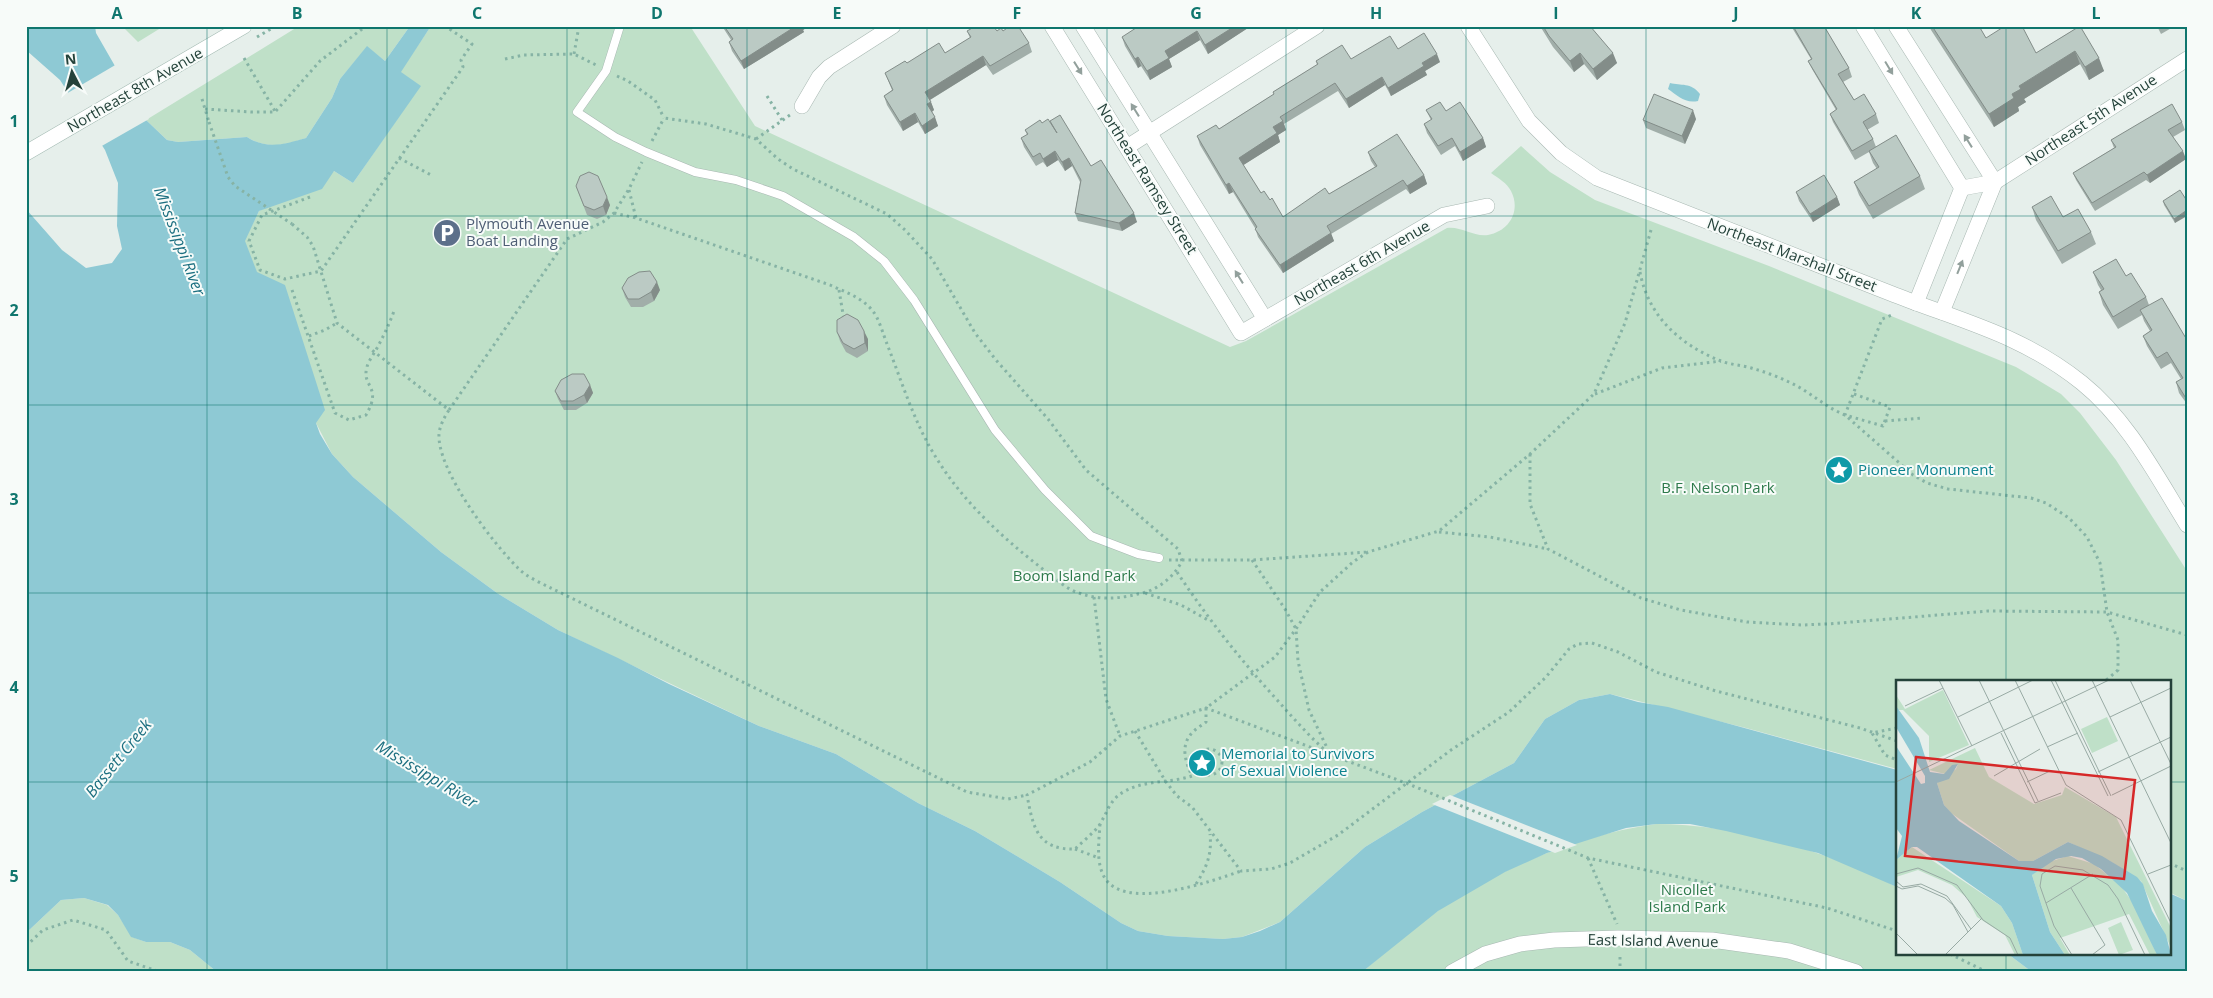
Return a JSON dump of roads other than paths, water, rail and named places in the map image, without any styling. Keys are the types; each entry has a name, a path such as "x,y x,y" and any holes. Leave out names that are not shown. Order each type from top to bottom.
{"street":[{"name":"Northeast 8th Avenue","path":"26,153 244,26"},
{"path":"802,106 819,77 829,67 893,26"},
{"name":"Northeast Ramsey Street","path":"1052,26 1241,333"},
{"name":"Northeast Ramsey Street","path":"1083,26 1265,319"},
{"path":"1127,147 1317,26"},
{"name":"Northeast Marshall Street","path":"1468,26 1529,121 1561,152 1597,178 1916,303 2008,336 2047,357 2083,384 2115,416 2142,452 2187,524"},
{"path":"1863,26 1962,188 1916,303"},
{"path":"1896,26 1995,182 1942,312"},
{"name":"Northeast 5th Avenue","path":"1962,188 1995,182 2187,59"},
{"name":"Northeast 6th Avenue","path":"1241,333 1444,215 1487,206"},
{"name":"East Island Avenue","path":"1452,972 1485,954 1520,944 1554,940 1618,938 1712,940 1788,951 1856,972"}],"lane":[{"path":"620,26 606,71 577,112 615,138 695,172 736,180 783,196 854,237 884,261 914,300 995,430 1045,490 1091,536 1138,554 1159,558"}],"water":[{"path":"26,26 95,26 96,33 146,120 167,140 178,142 247,137 254,141 276,145 306,138 332,98 340,79 367,46 385,61 410,26 425,26 429,29 401,72 421,86 353,183 334,171 322,189 259,211 245,241 257,272 285,285 325,410 316,423 332,454 353,477 441,552 497,593 558,630 759,726 836,754 918,803 975,831 1060,882 1121,923 1138,931 1168,936 1223,939 1242,937 1280,922 1365,847 1422,812 1514,763 1545,719 1579,700 1610,694 1638,702 1668,707 1896,770 1896,887 1818,853 1726,831 1690,824 1656,824 1626,828 1547,853 1505,872 1438,911 1362,972 217,972 190,950 170,942 146,942 131,937 118,915 108,905 84,898 61,900 26,933 26,209 62,250 86,268 112,263 122,249 117,226 118,183 105,150 60,80 26,50"},
{"path":"1670,83 1686,85 1697,90 1700,94 1698,101 1685,100 1678,96 1668,89"},
{"path":"2170,893 2187,901 2187,972 2032,972 2011,956 2170,956"}],"place":[{"name":"Plymouth Avenue Boat Landing","path":"447,233"},
{"name":"Pioneer Monument","path":"1839,470"},
{"name":"Memorial to Survivors of Sexual Violence","path":"1202,763"}],"water label":[{"name":"Mississippi River","path":"180,241"},
{"name":"Bassett Creek","path":"118,758"},
{"name":"Mississippi River","path":"427,774"}],"park label":[{"name":"B.F. Nelson Park","path":"1718,488"},
{"name":"Boom Island Park","path":"1074,576"},
{"name":"Nicollet Island Park","path":"1687,898"}]}
